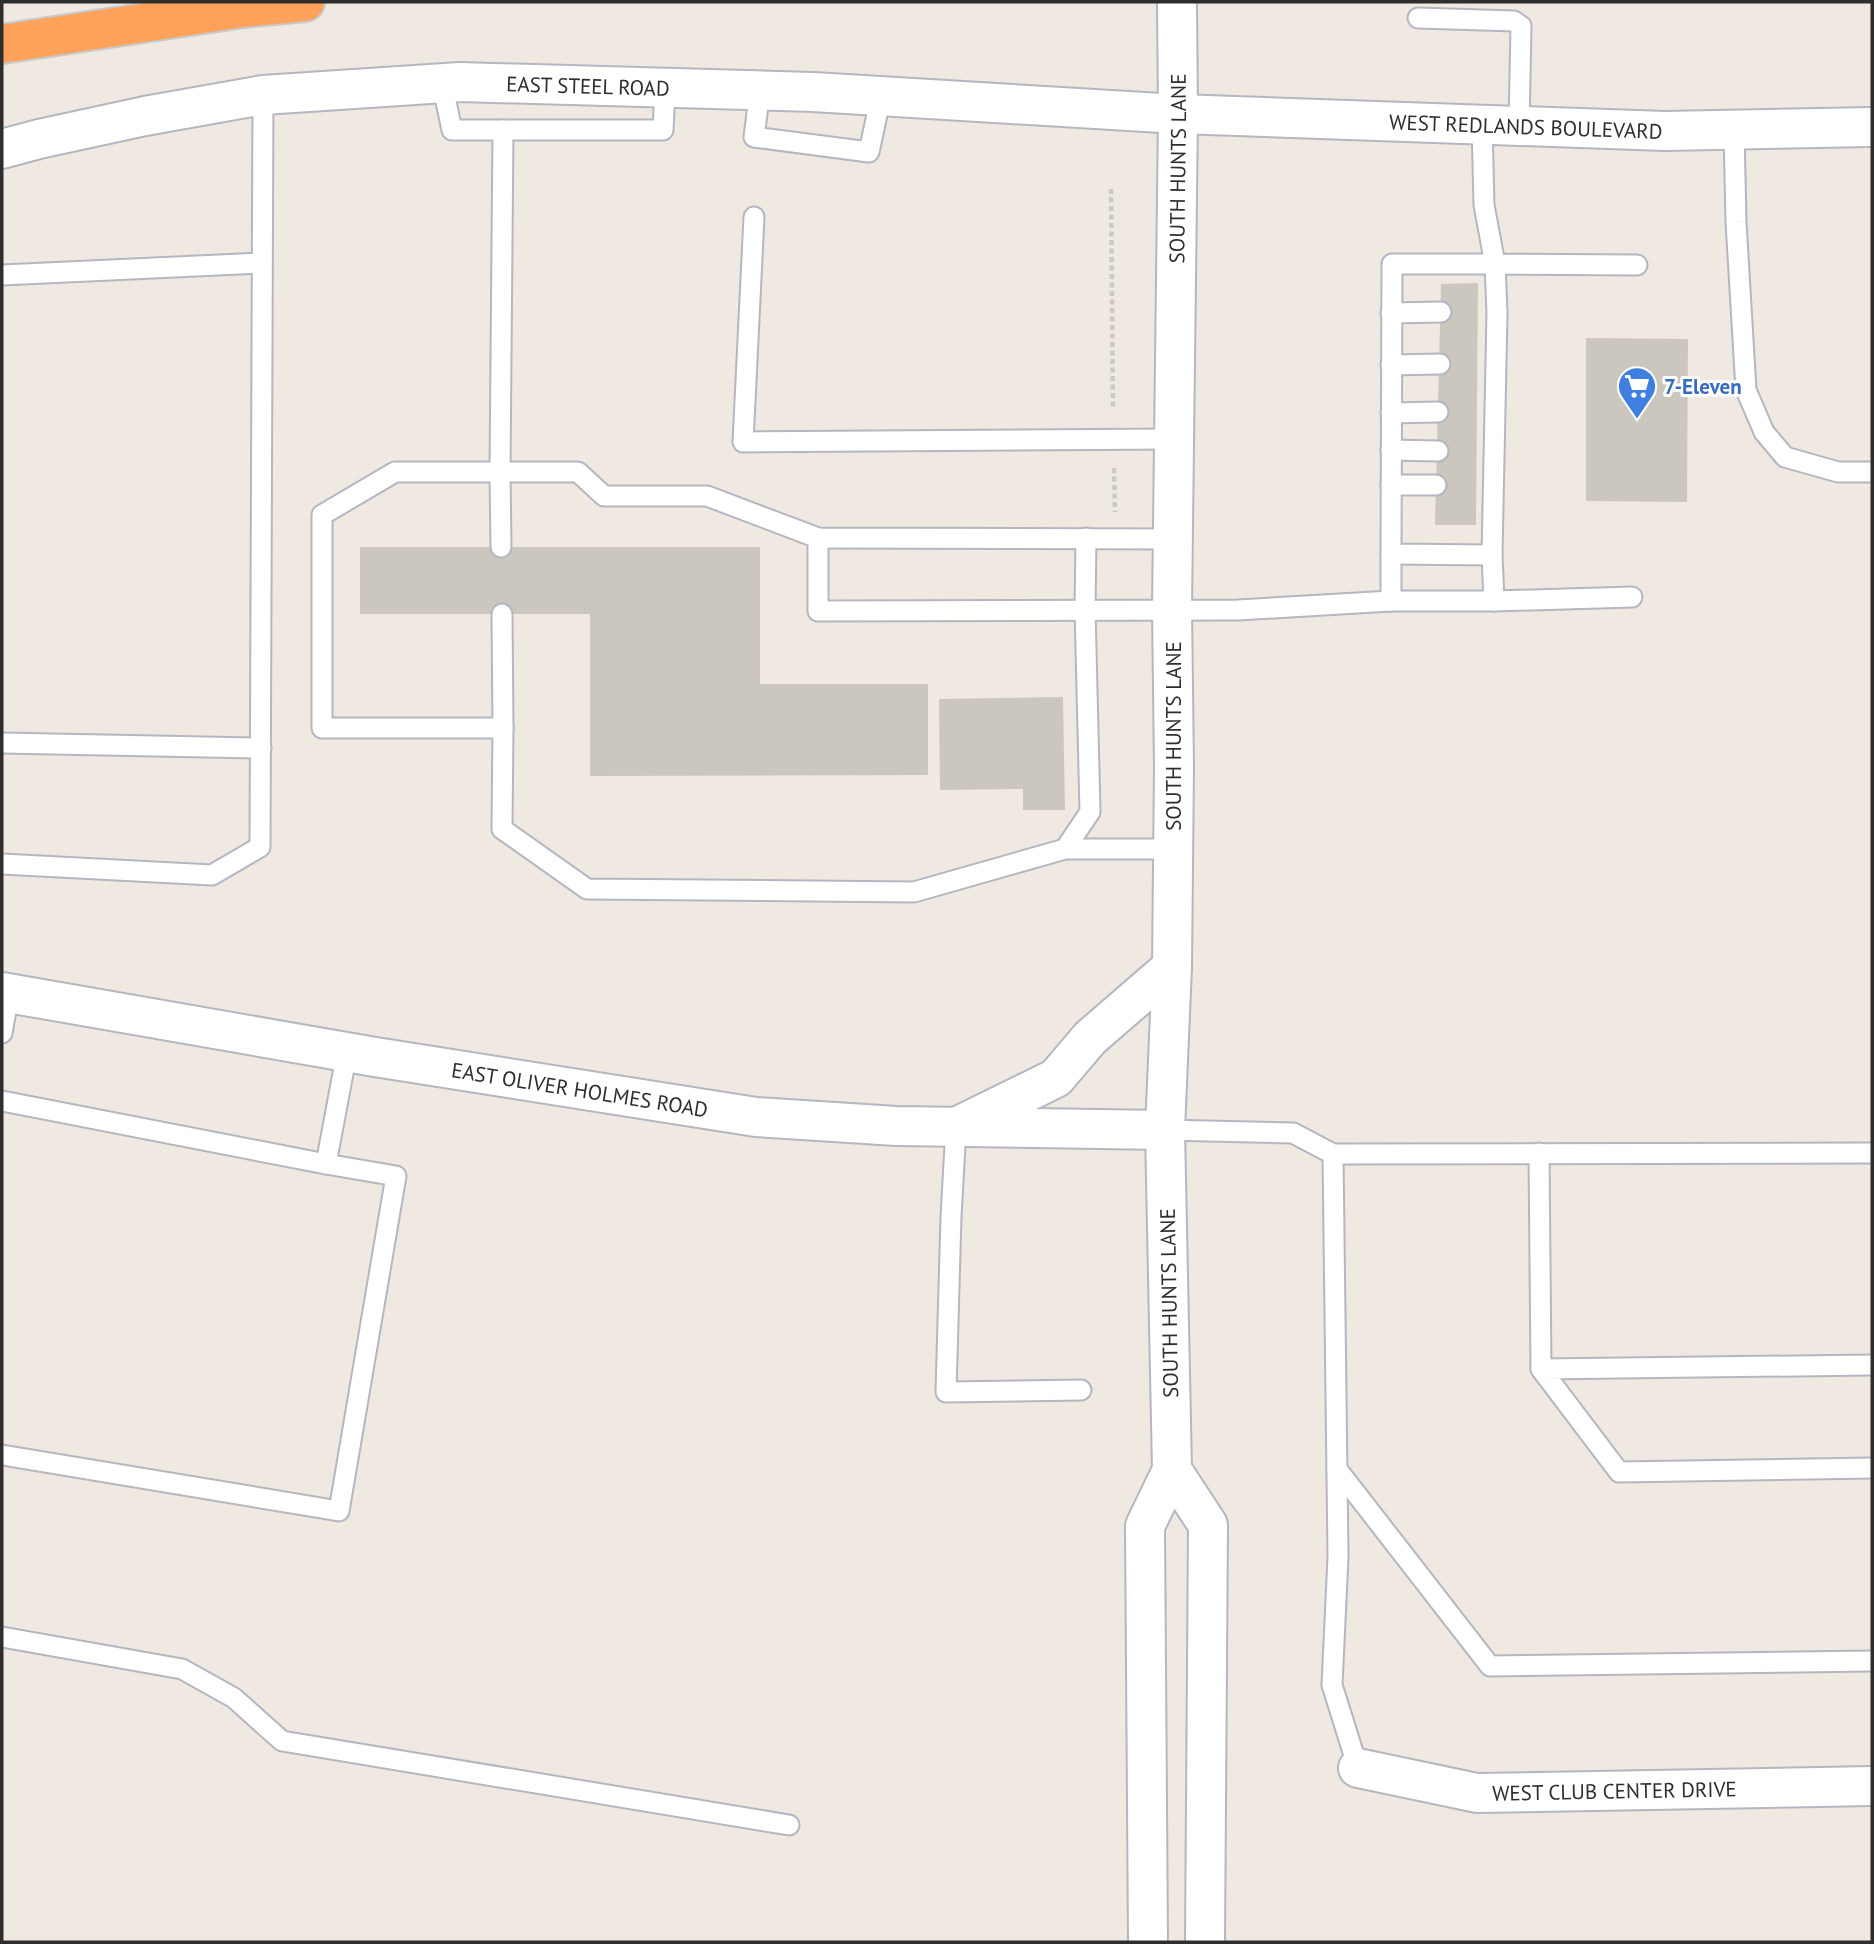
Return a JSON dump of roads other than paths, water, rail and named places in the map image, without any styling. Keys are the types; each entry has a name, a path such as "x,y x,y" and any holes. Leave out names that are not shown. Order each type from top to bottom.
{"highway":[{"path":"2,44 243,8 305,2"}],"main road":[{"name":"SOUTH HUNTS LANE","path":"1149,1942 1145,1526 1172,1470 1165,1130 1174,849 1172,539 1177,2"},
{"name":"EAST STEEL ROAD","path":"2,149 145,116 263,95 442,83 760,90 1178,114"},
{"name":"WEST REDLANDS BOULEVARD","path":"1178,114 1734,131 1872,127"},
{"path":"956,1127 1056,1078 1090,1038 1172,967"},
{"name":"EAST OLIVER HOLMES ROAD","path":"5,993 347,1052 756,1117 896,1126 1165,1130"},
{"path":"1172,1470 1208,1525 1205,1942"},
{"name":"WEST CLUB CENTER DRIVE","path":"1358,1768 1477,1793 1872,1786"}],"lane":[{"path":"1418,18 1514,21 1521,26 1485,205 1495,264 1487,313 1485,484 1493,555 1494,601"},
{"path":"442,83 452,130 663,130 665,88"},
{"path":"760,90 754,137 869,152 881,96"},
{"path":"2,864 212,875 260,847 263,95"},
{"path":"501,547 502,130"},
{"path":"1734,131 1746,390 1764,432 1785,457 1838,472 1872,472"},
{"path":"754,217 743,442 1174,439"},
{"path":"2,275 262,263"},
{"path":"1391,601 1392,264 1637,265"},
{"path":"1391,313 1441,312"},
{"path":"1391,365 1440,364"},
{"path":"1391,413 1438,412"},
{"path":"1391,450 1438,451"},
{"path":"503,728 322,728 322,515 395,472 578,472 604,496 707,496 818,538 1172,539"},
{"path":"1391,485 1437,485"},
{"path":"818,538 818,611 1238,610 1391,601 1632,597"},
{"path":"1065,849 1090,812 1086,538"},
{"path":"1391,554 1493,555"},
{"path":"502,614 502,830 587,889 914,892 1065,849 1174,849"},
{"path":"2,743 261,748"},
{"path":"2,1033 5,993"},
{"path":"327,1164 347,1052"},
{"path":"2,1101 396,1176 339,1511 2,1455"},
{"path":"956,1127 946,1392 1081,1390"},
{"path":"1165,1130 1293,1133 1333,1154 1872,1153"},
{"path":"1539,1153 1541,1369 1619,1472 1872,1468"},
{"path":"1333,1154 1338,1557 1332,1685 1358,1768"},
{"path":"1541,1369 1872,1366"},
{"path":"1337,1469 1490,1666 1872,1661"},
{"path":"2,1637 183,1669 234,1698 282,1741 789,1825"}],"place":[{"name":"7-Eleven","path":"1637,420"}]}
